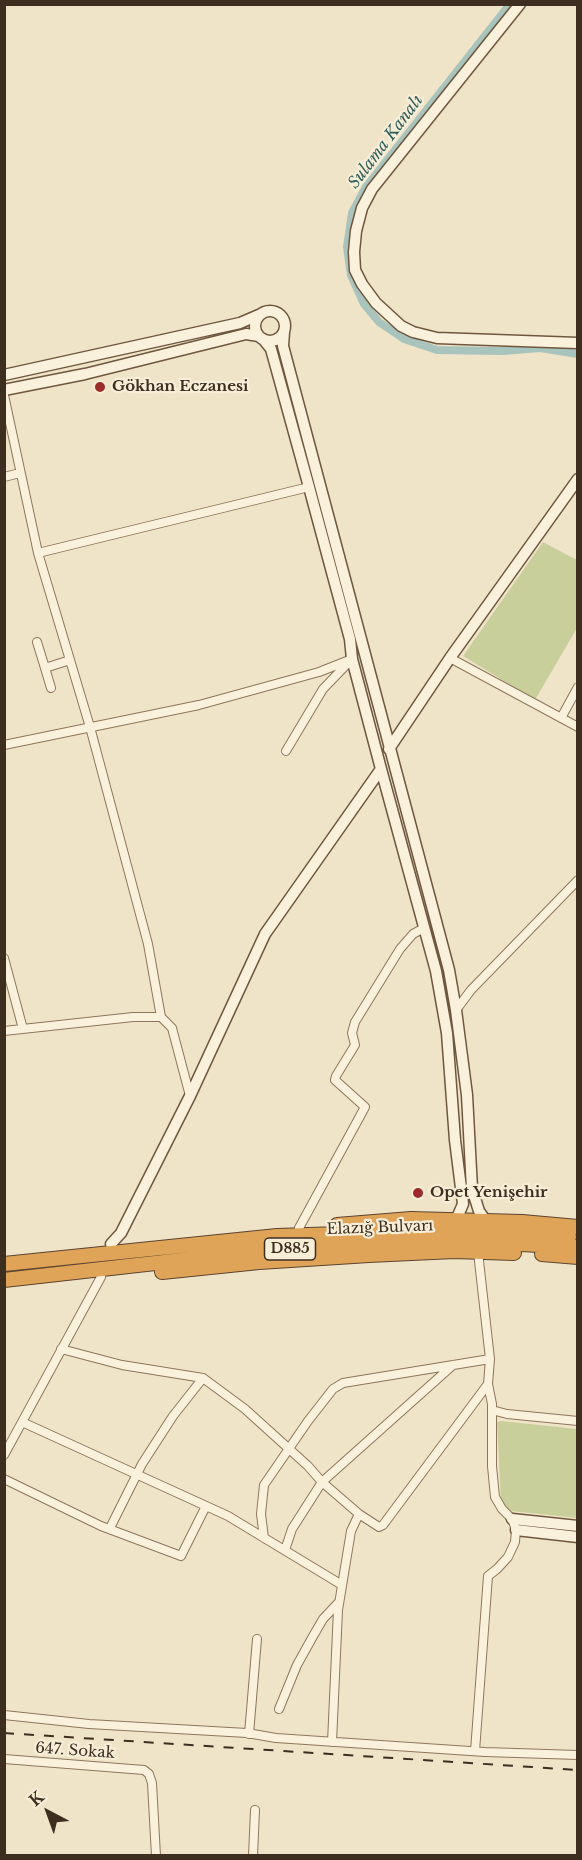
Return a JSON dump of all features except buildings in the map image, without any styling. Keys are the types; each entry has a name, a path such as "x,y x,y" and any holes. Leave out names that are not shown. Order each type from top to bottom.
{"highway":[{"path":"4,1255 111,1244 125,1237 299,1228 411,1219 578,1227"},
{"name":"Elazığ Bulvarı","path":"4,1264 277,1236 466,1230 578,1238"},
{"name":"Elazığ Bulvarı","path":"4,1280 262,1251 370,1243 482,1242 578,1247"},
{"path":"4,1288 270,1261 433,1252 578,1257"}],"main road":[{"path":"520,4 372,189 362,208 356,231 355,270 376,303 401,326 413,332 437,338 578,343"},
{"path":"4,375 240,323 270,310 280,314 285,322 283,346 449,970 467,1095 472,1189 479,1211 486,1221"},
{"path":"261,314 255,322 255,327 271,349 350,639 352,659 436,971 447,1033 455,1140 463,1204 456,1220"},
{"path":"4,390 85,374 246,334 273,341 284,332"},
{"path":"389,748 450,658 578,479"},
{"path":"125,1237 265,934 381,770"},
{"path":"512,1519 578,1526"},
{"path":"516,1530 578,1537"}],"street":[{"path":"4,395 38,553 90,727 148,944 161,1017 172,1028 190,1096"},
{"path":"4,477 21,473"},
{"path":"38,553 309,487"},
{"path":"37,642 51,688"},
{"path":"450,658 578,727"},
{"path":"4,745 199,705 320,672 352,659"},
{"path":"286,751 322,689 352,659"},
{"path":"45,668 70,660"},
{"path":"561,718 578,687"},
{"path":"456,1010 471,990 578,880"},
{"path":"299,1228 365,1107 335,1080 356,1045 351,1033 355,1022 400,949 413,934 424,928"},
{"path":"4,958 23,1029"},
{"path":"4,1031 133,1017 161,1017"},
{"path":"475,1751 488,1576 508,1557 515,1542 516,1530 512,1519 495,1497 492,1466 492,1410 488,1384 490,1359 478,1252"},
{"path":"4,1455 100,1277"},
{"path":"62,1349 122,1365 203,1378 245,1409 308,1466 322,1482 377,1527 383,1525 488,1384"},
{"path":"264,1538 261,1514 264,1485 333,1389 343,1383 490,1359"},
{"path":"285,1550 292,1529 322,1482 355,1450 455,1364"},
{"path":"110,1528 137,1474 173,1416 203,1378"},
{"path":"492,1410 507,1414 578,1421"},
{"path":"22,1422 228,1516 342,1584"},
{"path":"4,1479 101,1526 181,1556 206,1506"},
{"path":"332,1742 339,1602 351,1531 359,1514"},
{"path":"279,1709 297,1665 312,1638 323,1619 339,1602"},
{"path":"249,1734 257,1639"},
{"path":"4,1715 89,1724 249,1734 332,1742 578,1755"},
{"name":"647. Sokak","path":"4,1759 144,1770 149,1774 152,1783 156,1856"},
{"path":"253,1856 255,1810"}],"green space":[{"path":"543,542 577,560 577,628 535,700 463,656"},
{"path":"497,1422 577,1429 577,1518 511,1511 501,1503"}],"waterway":[{"name":"Sulama Kanalı","path":"510,4 366,187 352,213 347,247 351,275 364,304 379,322 404,339 437,350 503,351 540,348 578,354"}],"railway":[{"path":"4,1733 578,1770"}],"place":[{"name":"Gökhan Eczanesi","path":"100,387"},
{"name":"Opet Yenişehir","path":"418,1193"}]}
